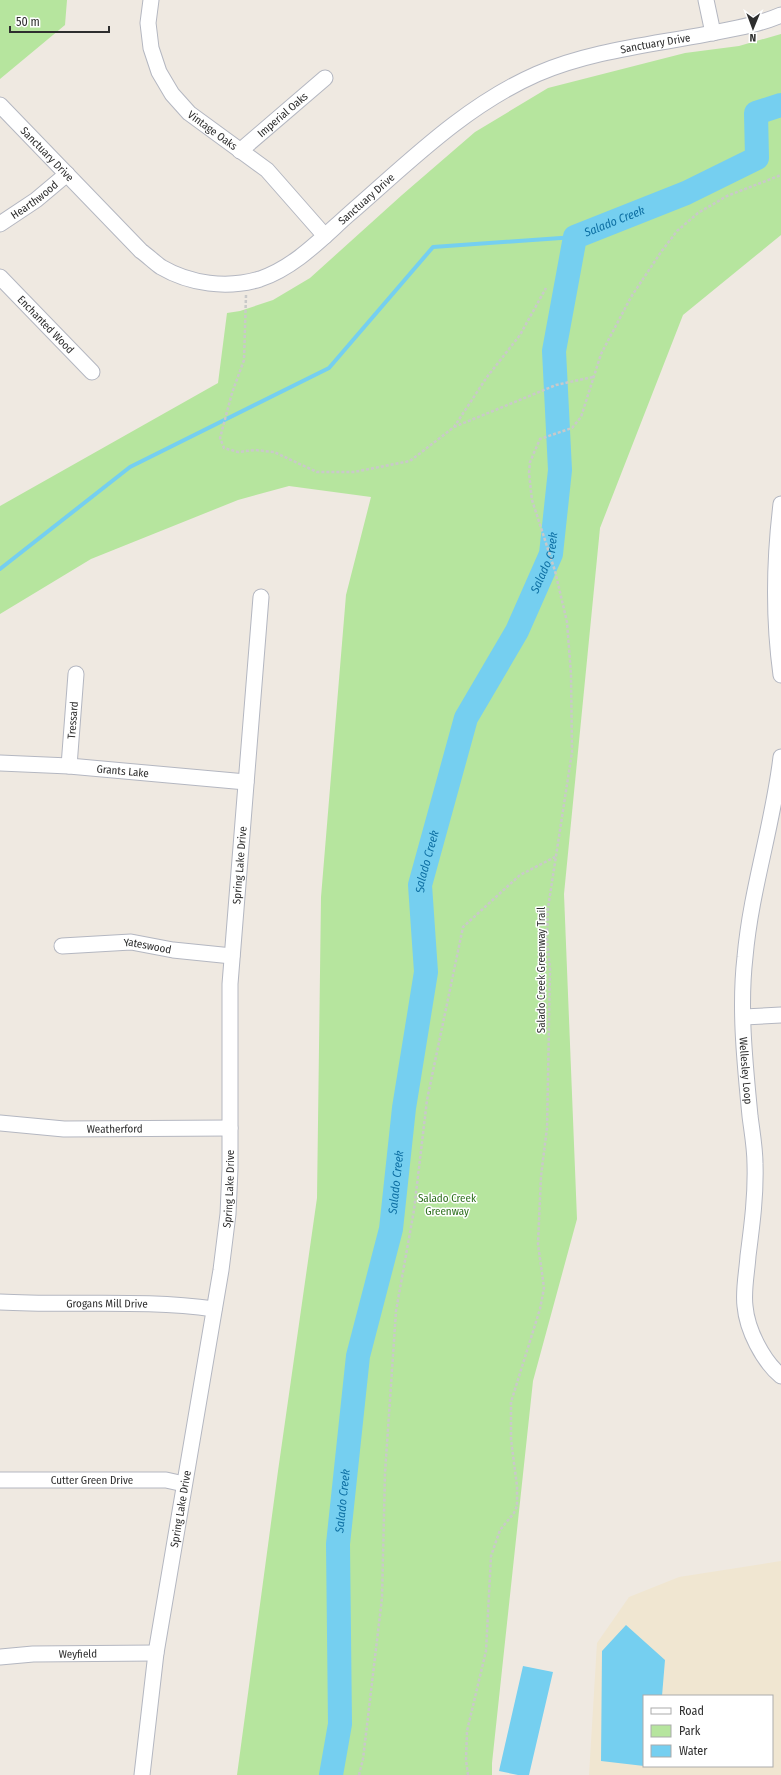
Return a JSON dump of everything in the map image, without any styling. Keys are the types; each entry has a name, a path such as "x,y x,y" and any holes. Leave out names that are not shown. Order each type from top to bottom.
{"street":[{"name":"Vintage Oaks","path":"151,0 148,23 151,48 159,72 172,94 189,112 267,170 324,236"},
{"path":"706,0 713,33"},
{"name":"Sanctuary Drive","path":"0,105 141,251 161,267 196,281 221,284 246,282 270,275 292,263 456,122 505,90 562,64 593,56 755,24 781,15"},
{"name":"Imperial Oaks","path":"240,151 325,78"},
{"name":"Hearthwood","path":"0,224 36,200 67,174"},
{"name":"Enchanted Wood","path":"0,277 92,372"},
{"path":"781,504 774,581 778,653 781,675"},
{"name":"Spring Lake Drive","path":"142,1775 156,1653 214,1309 228,1214 230,1128 229,1018 232,956 261,597"},
{"name":"Tressard","path":"68,766 76,674"},
{"name":"Wellesley Loop","path":"781,757 778,782 749,915 744,960 744,1017 750,1116 756,1161 756,1194 744,1306 752,1332 762,1353 774,1370 781,1376"},
{"name":"Grants Lake","path":"0,763 68,766 246,782"},
{"name":"Yateswood","path":"62,946 131,942 173,950 232,956"},
{"path":"744,1017 781,1015"},
{"name":"Weatherford","path":"0,1123 64,1129 230,1128"},
{"name":"Grogans Mill Drive","path":"0,1302 47,1304 181,1304 214,1309"},
{"name":"Cutter Green Drive","path":"0,1480 166,1480 184,1484"},
{"name":"Weyfield","path":"0,1657 34,1654 156,1653"}],"path":[{"name":"Salado Creek Greenway Trail","path":"468,1775 466,1760 467,1731 486,1651 491,1556 500,1530 514,1513 516,1506 517,1486 511,1440 511,1402 538,1316 544,1288 538,1244 548,1078 550,969 547,938 548,908 572,752 571,674 567,622 555,571 532,500 530,462 540,439 572,428 581,417 601,354 631,297 677,231 698,213 727,196 781,175"},
{"path":"246,282 244,360 232,393 220,438 224,448 238,452 255,450 274,452 317,472 354,472 410,461 454,427 556,385 593,377"},
{"path":"454,427 487,378 520,335 546,288"},
{"path":"359,1775 363,1759 382,1598 385,1473 396,1311 414,1210 427,1100 463,927 520,875 556,857"}],"shaded area":[{"path":"781,1561 781,1775 589,1775 597,1643 629,1597 679,1577"}],"green space":[{"path":"0,0 67,0 65,25 0,79"},
{"name":"Salado Creek Greenway","path":"781,34 781,235 683,315 600,528 564,894 577,1219 533,1381 492,1763 492,1775 237,1775 317,1198 321,897 346,595 371,497 289,486 238,500 91,559 0,614 0,506 218,383 227,313 240,311 273,300 310,278 475,132 548,88 685,53 739,46"}],"water":[{"path":"626,1625 665,1660 662,1695 643,1695 643,1766 601,1761 602,1651"},
{"path":"523,1666 553,1672 529,1775 518,1775 499,1771"}],"waterway":[{"name":"Salado Creek","path":"331,1775 340,1724 338,1544 358,1356 391,1229 404,1108 426,972 420,885 466,718 517,631 551,554 560,470 554,351 575,237 686,193 757,158 756,113 781,105"},
{"path":"0,569 130,467 329,368 433,247 575,237"}]}
